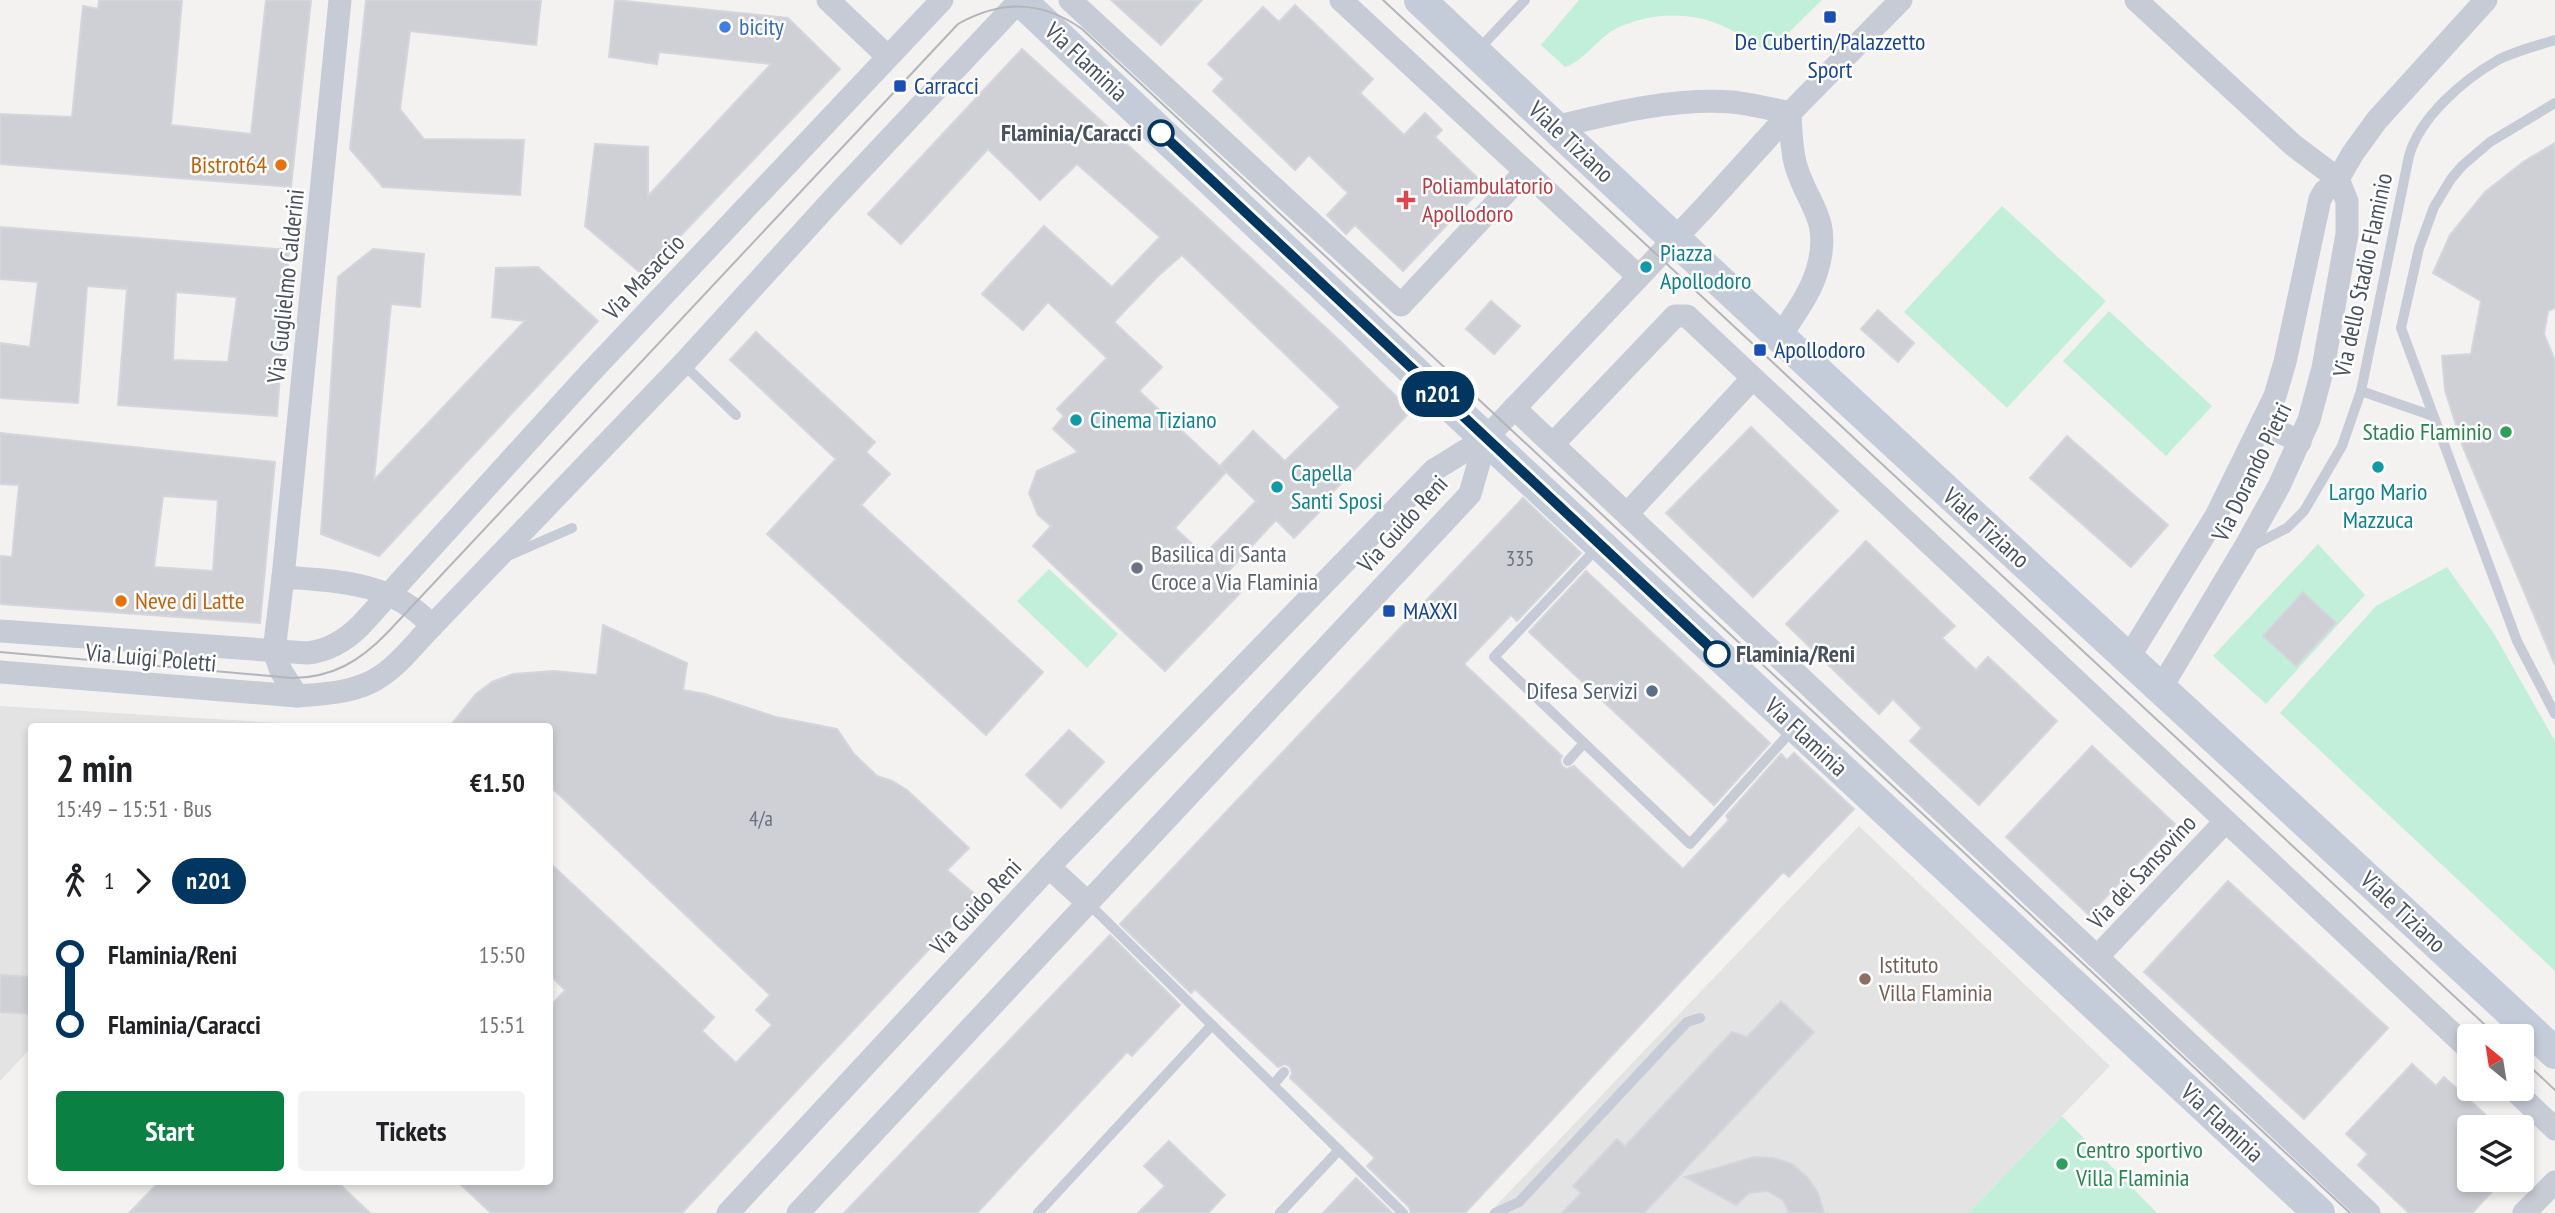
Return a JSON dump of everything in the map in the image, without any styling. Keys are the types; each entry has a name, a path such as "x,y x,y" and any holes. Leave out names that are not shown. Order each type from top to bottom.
{"street":[{"name":"Via Guglielmo Calderini","path":"274,650 340,0"},
{"path":"828,0 887,56"},
{"name":"Via Masaccio","path":"274,650 307,653 330,647 356,631 580,384 942,0"},
{"path":"283,577 358,584 389,593 412,606 432,626 684,364 1020,0"},
{"name":"Via Flaminia","path":"1020,0 1600,545 2319,1213"},
{"name":"Via Flaminia","path":"1070,0 1401,305 1525,172"},
{"path":"1341,0 1638,276"},
{"name":"Viale Tiziano","path":"1420,0 1779,338 2129,657 2555,1053"},
{"path":"1486,438 1790,113 1901,0"},
{"path":"2136,0 2293,145 2338,179"},
{"name":"Via Dorando Pietri","path":"2129,657 2216,516 2280,382 2320,199 2338,179 2377,120 2486,0"},
{"path":"1555,127 1653,106 1685,102 1732,102 1790,113"},
{"path":"1779,338 1812,285 1822,244 1815,206 1797,167 1790,113"},
{"name":"Via Dorando Pietri","path":"2161,688 2244,549 2300,442 2314,405 2343,262 2348,209 2338,179"},
{"name":"Viale Tiziano","path":"1553,444 1675,316 1687,316 2457,1038"},
{"path":"1627,514 1752,379"},
{"name":"Via Flaminia","path":"1514,408 2369,1213"},
{"path":"2262,423 2300,442"},
{"name":"Via Guido Reni","path":"728,1213 1049,867 1433,470 1486,438"},
{"name":"Via Guido Reni","path":"798,1213 1470,494 1486,438"},
{"name":"Via Luigi Poletti","path":"0,672 297,696 332,693 372,681 388,671 432,626"},
{"name":"Via Luigi Poletti","path":"0,631 274,650"},
{"path":"274,650 281,671 297,696"},
{"name":"Via dei Sansovino","path":"2097,957 2225,822"},
{"path":"1049,867 1087,902"},
{"path":"2525,1101 2555,1129"},
{"path":"2524,1213 2555,1182"}],"lane":[{"path":"1476,52 1525,0"},
{"name":"Via dello Stadio Flaminio","path":"2244,549 2287,528 2311,502 2342,446 2361,391 2409,156 2417,136 2431,115 2496,61 2515,52 2555,40"},
{"name":"Via dello Stadio Flaminio","path":"2555,103 2490,142 2462,166 2439,197 2414,266 2401,328 2517,641 2555,714"},
{"path":"684,364 736,415"},
{"path":"2361,391 2434,416"},
{"path":"496,561 572,528"},
{"path":"1600,545 1494,657 1690,844 1795,727"},
{"path":"1568,761 1584,743"},
{"path":"1087,902 1404,1213"},
{"path":"1495,1213 1519,1202 1687,1022 1700,1018"},
{"path":"1038,1213 1212,1025"},
{"path":"1273,1084 1284,1072"},
{"path":"1280,1213 1339,1150"}],"shaded area":[{"path":"0,706 279,723 28,723 28,1051 0,1081"},
{"name":"Istituto Villa Flaminia","path":"1859,826 2110,1066 1968,1213 1489,1213"}],"green space":[{"path":"1579,0 1822,0 1770,51 1713,22 1684,16 1654,17 1612,31 1577,61 1565,67 1541,45"},
{"path":"2002,206 2106,301 2007,408 1904,312"},
{"path":"2109,311 2212,406 2166,456 2063,361"},
{"path":"2318,544 2365,595 2266,704 2213,656"},
{"path":"2447,567 2493,632 2555,741 2555,971 2280,713 2376,606"},
{"path":"1049,569 1118,634 1087,668 1017,601"},
{"name":"Centro sportivo Villa Flaminia","path":"2062,1116 2157,1213 1968,1213"}],"building":[{"path":"99,0 182,0 171,125 251,134 266,0 311,0 291,187 0,164 0,114 72,117 83,6 98,9"},
{"path":"366,0 541,0 536,45 410,31 400,109 424,139 524,140 520,195 383,187 350,149"},
{"path":"615,0 788,18 840,69 643,275 585,226 595,144 648,147 648,196 771,64 659,52 657,64 609,57"},
{"path":"1111,0 1202,0 1161,45"},
{"path":"1295,5 1373,79 1360,93 1404,135 1425,113 1442,130 1435,137 1485,185 1403,271 1355,225 1346,234 1327,215 1348,193 1309,155 1295,170 1213,91 1224,79 1208,64 1263,7 1279,22"},
{"path":"1022,49 1196,207 1411,411 1325,500 1328,503 1294,538 1276,520 1225,575 1242,591 1165,671 1033,546 1051,526 1038,515 1029,493 1037,471 1078,452 1053,429 1064,416 1057,409 1107,358 1048,302 1023,330 982,294 1044,226 1112,287 1160,237 1077,164 1040,200 988,149 901,244 868,214","holes":["1182,255 1340,407 1285,461 1253,431 1220,466 1256,501 1204,555 1175,528 1226,472 1139,391 1162,367 1114,322"]},
{"name":"Stadio Flaminio","path":"2555,143 2555,308 2548,311 2544,334 2555,361 2555,665 2463,447 2445,390 2442,356 2471,354 2481,301 2433,273 2450,235 2485,192 2523,162"},
{"path":"0,227 289,250 277,416 118,405 127,289 87,286 78,403 0,398 0,343 30,347 38,282 0,279","holes":["176,292 237,297 228,362 173,360"]},
{"path":"373,249 424,254 420,307 391,304 374,480 525,321 492,317 496,268 538,267 598,321 379,556 321,534 338,277"},
{"path":"1491,301 1520,326 1494,354 1466,329"},
{"path":"1878,310 1914,343 1898,362 1861,329"},
{"path":"756,332 875,442 866,452 890,474 861,505 1043,672 986,735 767,534 836,459 730,360"},
{"path":"1751,427 1838,511 1753,597 1666,513"},
{"path":"0,433 275,462 260,623 0,604 0,556 12,557 19,485 0,484","holes":["163,496 218,500 213,571 154,567"]},
{"path":"2067,436 2168,525 2131,567 2030,478"},
{"path":"1523,498 1581,553 1517,621 1511,615 1464,664 1562,756 1562,766 1567,769 1574,766 1683,869 1729,820 1726,816 1781,754 1787,760 1794,753 1854,809 1789,877 1783,872 1465,1213 1411,1213 1409,1207 1367,1166 1375,1158 1290,1078 1290,1067 1285,1064 1278,1067 1195,989 1191,993 1120,924"},
{"path":"1866,541 1955,626 1942,638 1976,670 1988,657 2057,721 1979,805 1910,741 1922,728 1893,699 1879,714 1786,624"},
{"name":"Difesa Servizi","path":"1586,571 1770,743 1714,805 1529,632"},
{"path":"2303,592 2336,623 2296,666 2263,636"},
{"path":"603,625 687,663 683,690 705,694 776,717 837,729 854,754 877,776 907,790 969,848 947,870 978,897 682,1213 491,1213 461,1185 553,1185 553,1004 565,990 553,978 553,866 714,1017 702,1031 736,1063 772,1025 756,1010 770,995 553,789 553,723 452,723 476,694 492,682 513,674 554,671 597,675"},
{"path":"1069,730 1104,762 1061,808 1026,775"},
{"path":"2092,746 2175,824 2089,915 2006,837"},
{"path":"2228,881 2388,1028 2304,1119 2144,972"},
{"path":"1110,935 1180,1005 1132,1056 1127,1052 977,1213 844,1213"},
{"path":"0,975 28,977 28,1014 0,1012"},
{"path":"1781,1001 1814,1032 1644,1213 1562,1213 1581,1193 1573,1186 1617,1139 1625,1146 1732,1032 1747,1037"},
{"path":"2412,1064 2436,1086 2444,1077 2457,1089 2457,1101 2470,1101 2486,1115 2457,1115 2457,1192 2492,1192 2472,1213 2409,1213 2358,1165 2368,1154 2346,1134"},
{"path":"1169,1141 1225,1195 1208,1213 1138,1213 1165,1186 1144,1166"},
{"path":"1754,1157 1774,1158 1792,1164 1807,1177 1818,1193 1824,1213 1789,1213 1783,1200 1767,1191 1749,1193 1736,1205 1685,1177"},
{"path":"1356,1178 1392,1213 1323,1213"},
{"path":"156,1185 340,1185 370,1213 129,1213"}],"tram line":[{"path":"1383,0 2484,1024"},
{"path":"0,652 292,678 320,675 356,660 387,633 958,24 1005,7 1036,8 1067,19 1082,29 2350,1213"},
{"path":"2534,1070 2555,1090"}],"bus line":[{"name":"n201","path":"1161,133 1717,654"}],"place":[{"name":"De Cubertin/Palazzetto Sport","path":"1830,17"},
{"name":"bicity","path":"725,27"},
{"name":"Carracci","path":"900,86"},
{"name":"Flaminia/Caracci","path":"1161,133"},
{"name":"Bistrot64","path":"281,165"},
{"name":"Poliambulatorio Apollodoro","path":"1406,200"},
{"name":"Piazza Apollodoro","path":"1646,267"},
{"name":"Apollodoro","path":"1760,350"},
{"name":"Cinema Tiziano","path":"1076,420"},
{"name":"Stadio Flaminio","path":"2506,432"},
{"name":"Largo Mario Mazzuca","path":"2378,467"},
{"name":"Capella Santi Sposi","path":"1277,487"},
{"name":"Basilica di Santa Croce a Via Flaminia","path":"1137,568"},
{"name":"Neve di Latte","path":"121,601"},
{"name":"MAXXI","path":"1389,611"},
{"name":"Flaminia/Reni","path":"1717,654"},
{"name":"Difesa Servizi","path":"1652,691"},
{"name":"Istituto Villa Flaminia","path":"1865,979"},
{"name":"Centro sportivo Villa Flaminia","path":"2062,1164"}]}
